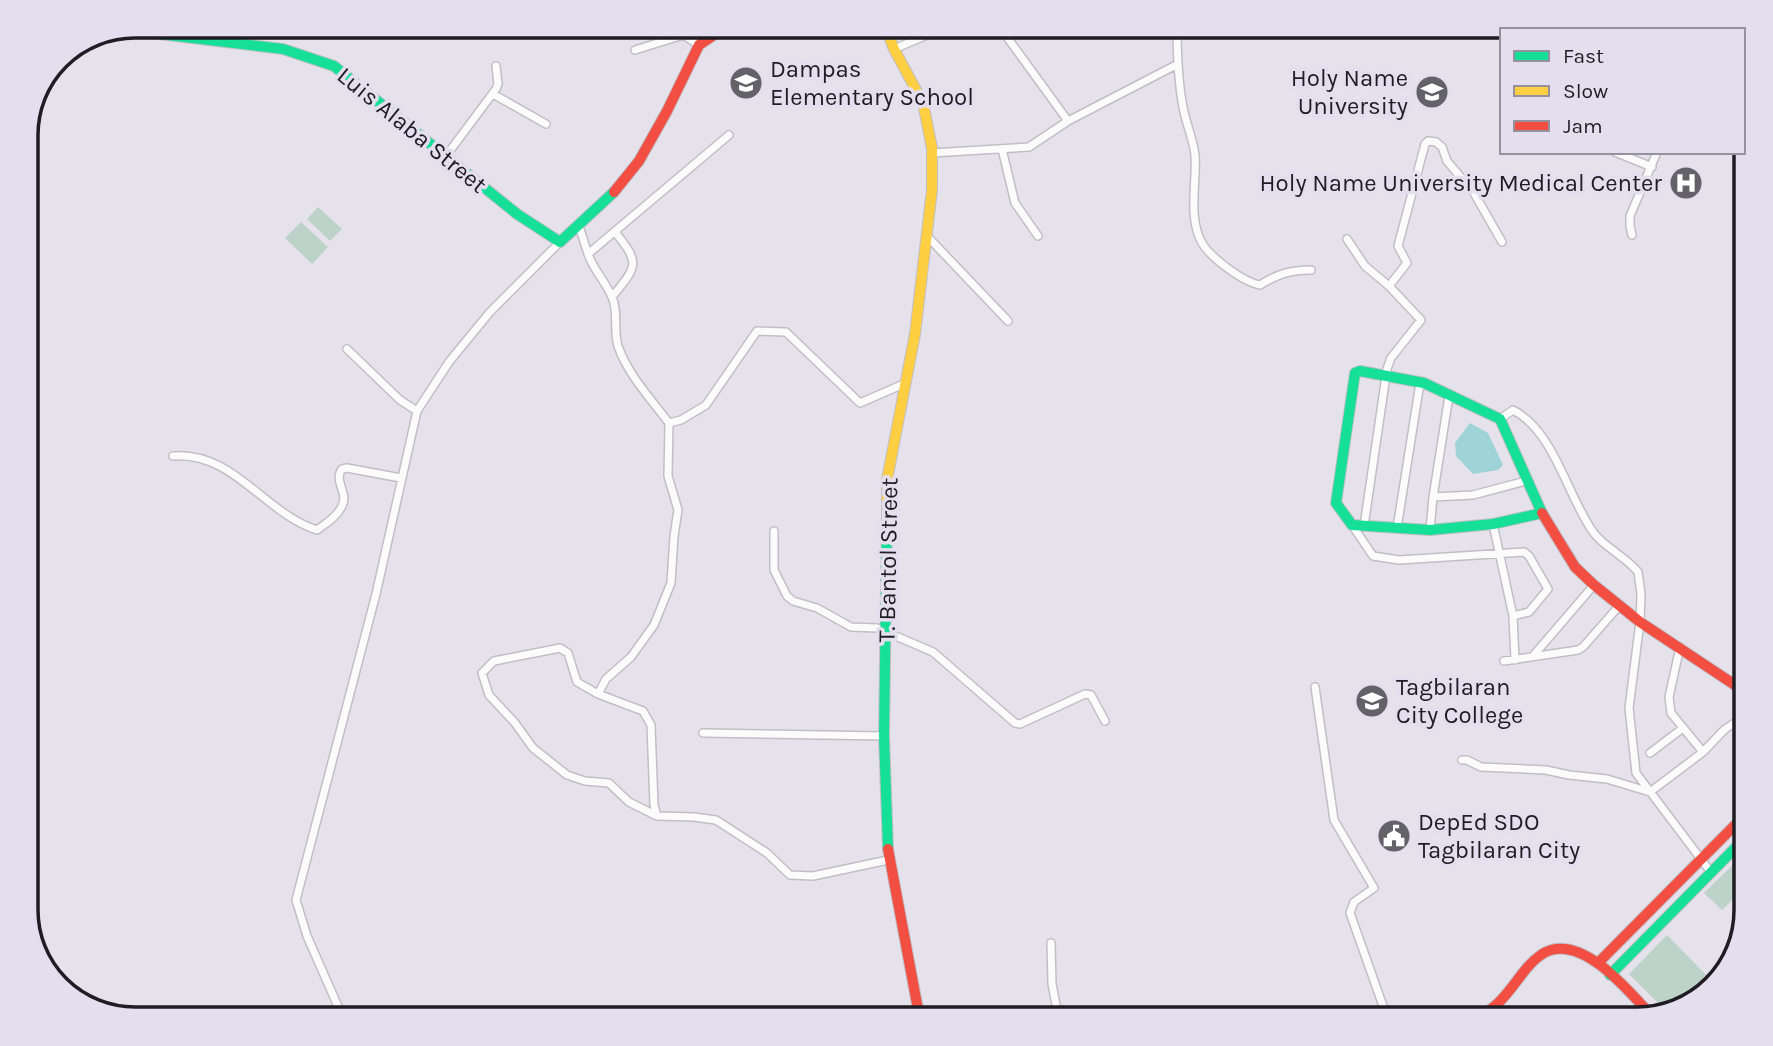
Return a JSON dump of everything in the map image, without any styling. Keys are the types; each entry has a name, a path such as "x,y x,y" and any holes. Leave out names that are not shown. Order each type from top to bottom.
{"street":[{"name":"Luis Alaba Street","path":"207,39 283,49 334,66 517,214 560,242"},
{"path":"635,50 670,39"},
{"path":"690,39 699,45"},
{"path":"338,1007 307,936 296,900 376,594 417,411 449,362 490,312 618,188 639,161 699,45 708,39"},
{"name":"T. Bantol Street","path":"890,39 923,103 932,153 932,190 915,334 887,480 884,736 888,860 917,1007"},
{"path":"894,49 917,39"},
{"path":"1008,39 1068,121"},
{"path":"1177,39 1184,110 1192,138 1196,224 1201,243 1237,277 1250,284 1260,285 1289,270 1311,270"},
{"path":"932,153 1029,147 1068,121 1178,64"},
{"path":"446,156 493,94 498,84 496,66"},
{"path":"493,94 546,124"},
{"path":"588,254 729,135"},
{"path":"1389,286 1407,262 1398,246 1428,141 1436,142 1442,147 1447,161 1474,193 1502,242"},
{"path":"1002,149 1015,203 1038,236"},
{"path":"1620,154 1652,167"},
{"path":"1632,234 1630,216 1656,154"},
{"path":"579,226 594,271 612,297 617,344 637,383 669,423 668,476 678,510 671,583 654,625 631,657 606,679 598,694"},
{"path":"612,297 632,271 634,262 632,252 615,232"},
{"path":"925,234 1008,321"},
{"path":"1347,239 1365,266 1389,286 1421,320 1391,358 1387,369 1364,526"},
{"path":"669,423 681,420 706,405 757,331 786,332 860,403 906,383"},
{"path":"347,349 400,400 417,411"},
{"path":"1513,615 1529,612 1548,589 1524,552 1399,560 1373,556 1336,502 1355,373 1360,371 1434,387 1500,419 1542,513 1575,567 1640,622 1734,684"},
{"path":"1397,528 1420,383"},
{"path":"1430,530 1449,396"},
{"path":"1500,419 1513,410 1521,414 1543,436 1578,509 1593,532 1604,545 1637,572 1641,594 1640,622 1629,708 1636,773 1710,872"},
{"path":"173,456 199,457 211,461 243,480 269,503 317,530 334,517 342,506 344,499 338,478 342,469 401,478"},
{"path":"1433,497 1473,495 1526,481"},
{"path":"1352,525 1430,530 1493,524 1542,513"},
{"path":"1493,524 1513,615 1515,660"},
{"path":"774,531 774,570 787,596 793,601 817,608 851,627 877,628 933,652 1015,723 1020,724 1085,694 1091,695 1105,721"},
{"path":"1532,657 1594,585"},
{"path":"1504,661 1583,648 1619,606"},
{"path":"1680,647 1669,697 1671,713 1703,751"},
{"path":"657,816 654,805 651,725 643,711 598,694 577,682 568,653 560,648 494,661 482,673 488,695 515,723 533,748 567,775 586,781 609,783 629,802 657,816 716,820 767,853 790,875 813,876 888,860"},
{"path":"1315,687 1334,820 1374,888 1354,902 1350,913 1383,1007"},
{"path":"1650,792 1734,723"},
{"path":"1650,753 1683,728"},
{"path":"702,733 884,736"},
{"path":"1462,760 1481,767 1546,770 1608,779 1650,792"},
{"path":"1598,962 1734,826"},
{"path":"1610,975 1734,849"},
{"path":"1051,943 1052,984 1056,1007"},
{"path":"1497,1007 1539,956 1552,949 1577,951 1598,962 1643,1007"}],"green space":[{"path":"318,207 342,229 330,241 307,219"},
{"path":"301,222 328,247 312,264 285,238"},
{"path":"1734,864 1734,898 1722,910 1704,893"},
{"path":"1667,935 1708,977 1686,995 1660,1005 1629,974"}],"water":[{"path":"1470,423 1488,433 1503,465 1498,470 1473,474 1456,456 1455,443"}],"traffic: fast":[{"path":"200,39 283,49 334,66 517,214 560,242 614,192"},
{"path":"1360,371 1424,383 1500,419 1542,513 1493,524 1430,530 1352,525 1336,503 1355,373 1360,371"},
{"path":"887,515 884,736 888,849"},
{"path":"1610,975 1734,849"}],"traffic: slow":[{"path":"887,515 887,480 915,334 932,190 932,148 923,103 890,39"}],"traffic: jam":[{"path":"614,192 639,161 699,45 708,39"},
{"path":"1542,513 1575,567 1594,585 1640,622 1734,684"},
{"path":"1598,963 1734,826"},
{"path":"888,849 918,1007"},
{"path":"1492,1007 1538,957 1551,950 1565,949 1579,953 1607,970 1644,1007"}],"place":[{"name":"Dampas Elementary School","path":"746,83"},
{"name":"Holy Name University","path":"1432,92"},
{"name":"Holy Name University Medical Center","path":"1686,183"},
{"name":"Tagbilaran City College","path":"1372,701"},
{"name":"DepEd SDO Tagbilaran City","path":"1394,836"}]}
